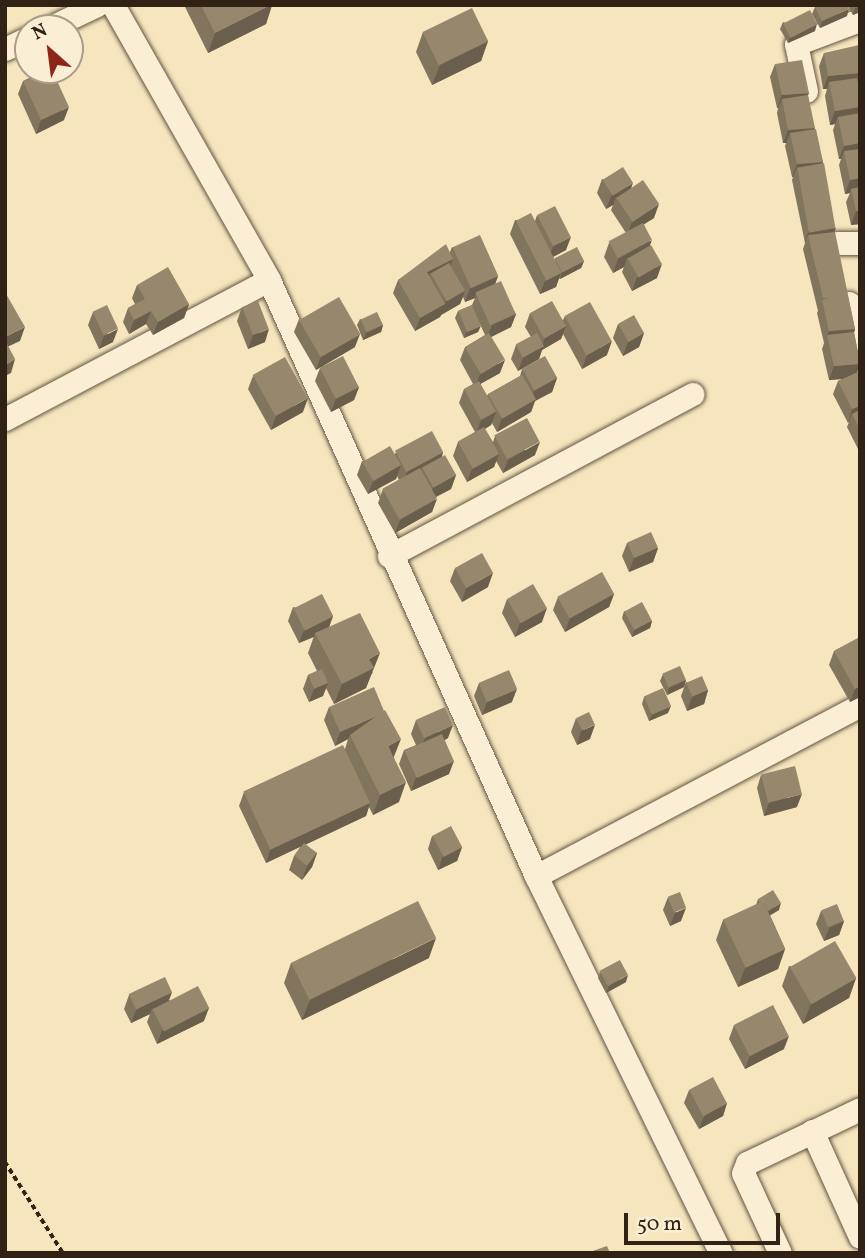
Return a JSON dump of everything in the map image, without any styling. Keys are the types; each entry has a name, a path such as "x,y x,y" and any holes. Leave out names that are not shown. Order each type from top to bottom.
{"street":[{"path":"78,14 97,5"},
{"path":"113,5 269,280 389,556 537,876 721,1253"},
{"path":"810,111 796,44 860,20"},
{"path":"831,217 856,325 860,357"},
{"path":"836,243 860,243"},
{"path":"5,419 269,280"},
{"path":"389,556 693,394"},
{"path":"537,876 857,707"},
{"path":"780,1253 743,1174 747,1163 860,1110"},
{"path":"812,1131 860,1237"}],"path":[{"path":"5,1163 63,1253"}],"building":[{"path":"201,5 271,5 215,33"},
{"path":"847,5 849,9 822,21 815,7"},
{"path":"472,8 488,41 439,65 423,32"},
{"path":"810,10 817,24 791,38 783,24"},
{"path":"859,45 860,73 828,76 824,53"},
{"path":"802,60 809,93 782,95 775,64"},
{"path":"857,78 860,107 835,111 829,82"},
{"path":"24,84 58,84 69,107 41,120"},
{"path":"808,95 815,128 788,130 782,99"},
{"path":"860,113 860,143 844,146 838,117"},
{"path":"816,129 823,162 797,164 790,133"},
{"path":"860,149 860,178 850,180 844,151"},
{"path":"824,163 835,228 809,233 797,168"},
{"path":"623,167 633,183 613,196 603,180"},
{"path":"643,180 659,204 633,222 616,198"},
{"path":"860,187 860,211 856,211 851,189"},
{"path":"555,206 571,237 553,246 537,215"},
{"path":"531,213 561,273 546,280 516,221"},
{"path":"643,223 652,240 617,258 609,241"},
{"path":"835,232 855,329 829,331 822,300 829,298 823,298 808,235"},
{"path":"480,235 498,276 471,288 453,247"},
{"path":"446,244 453,259 427,272 445,304 420,318 398,280"},
{"path":"651,245 662,264 639,278 628,258"},
{"path":"577,247 584,261 562,273 555,258"},
{"path":"449,263 465,291 447,301 431,274"},
{"path":"168,267 189,304 158,322 151,311 134,320 128,308 145,299 137,285"},
{"path":"501,281 516,314 490,325 475,292"},
{"path":"5,292 25,327 5,337"},
{"path":"339,297 360,334 321,357 299,320"},
{"path":"258,301 269,329 253,335 242,307"},
{"path":"552,301 566,326 544,338 530,313"},
{"path":"590,302 612,341 586,355 565,316"},
{"path":"107,305 118,329 103,335 92,312"},
{"path":"472,305 481,326 467,332 458,311"},
{"path":"377,312 383,325 367,332 361,320"},
{"path":"634,315 644,333 628,342 618,324"},
{"path":"854,332 860,364 834,366 827,335"},
{"path":"489,333 505,360 481,374 465,347"},
{"path":"537,333 544,346 523,358 516,344"},
{"path":"5,340 15,359 5,365"},
{"path":"343,356 359,387 336,399 320,368"},
{"path":"545,356 557,378 534,390 522,369"},
{"path":"285,357 308,398 275,416 253,375"},
{"path":"860,371 860,406 852,409 838,381"},
{"path":"522,375 536,399 502,419 488,394"},
{"path":"479,381 496,412 481,420 464,389"},
{"path":"860,410 860,430 852,414"},
{"path":"527,418 540,442 507,459 494,435"},
{"path":"484,427 499,454 473,469 458,442"},
{"path":"432,431 443,452 406,472 395,451"},
{"path":"390,446 401,465 373,481 362,462"},
{"path":"445,455 456,475 433,488 422,468"},
{"path":"420,468 437,499 399,519 382,489"},
{"path":"651,532 658,548 634,558 627,543"},
{"path":"482,553 493,573 466,588 455,568"},
{"path":"602,572 614,594 570,619 557,597"},
{"path":"533,584 547,608 521,623 507,599"},
{"path":"322,594 333,616 305,631 293,609"},
{"path":"642,602 652,621 634,630 624,611"},
{"path":"360,613 380,653 369,659 374,668 342,684 315,633"},
{"path":"860,637 860,686 855,689 834,651"},
{"path":"680,666 686,680 668,687 663,673"},
{"path":"322,669 328,683 314,689 308,675"},
{"path":"509,670 517,689 487,702 479,683"},
{"path":"702,676 708,690 692,696 686,683"},
{"path":"374,687 384,711 340,732 329,707"},
{"path":"663,688 671,706 652,715 644,697"},
{"path":"445,707 453,725 424,738 416,720"},
{"path":"385,710 401,739 388,746 406,782 380,795 350,735"},
{"path":"589,712 595,725 582,731 576,718"},
{"path":"442,734 454,761 417,778 405,751"},
{"path":"343,745 370,803 270,849 243,791"},
{"path":"795,766 802,794 768,803 761,774"},
{"path":"451,826 462,847 444,857 432,836"},
{"path":"304,843 317,853 307,865 294,856"},
{"path":"773,890 781,903 768,911 763,901 760,903 758,899"},
{"path":"680,892 686,908 674,913 668,897"},
{"path":"418,901 436,938 309,1000 291,963"},
{"path":"763,901 785,949 746,968 723,920"},
{"path":"837,904 844,921 828,927 821,910"},
{"path":"835,941 856,978 811,1004 790,967"},
{"path":"620,960 628,975 608,986 600,971"},
{"path":"165,977 172,992 136,1009 129,994"},
{"path":"198,986 209,1008 164,1031 153,1009"},
{"path":"773,1005 789,1036 750,1056 734,1025"},
{"path":"713,1077 727,1103 703,1116 689,1090"},
{"path":"607,1246 610,1253 587,1253"}]}
